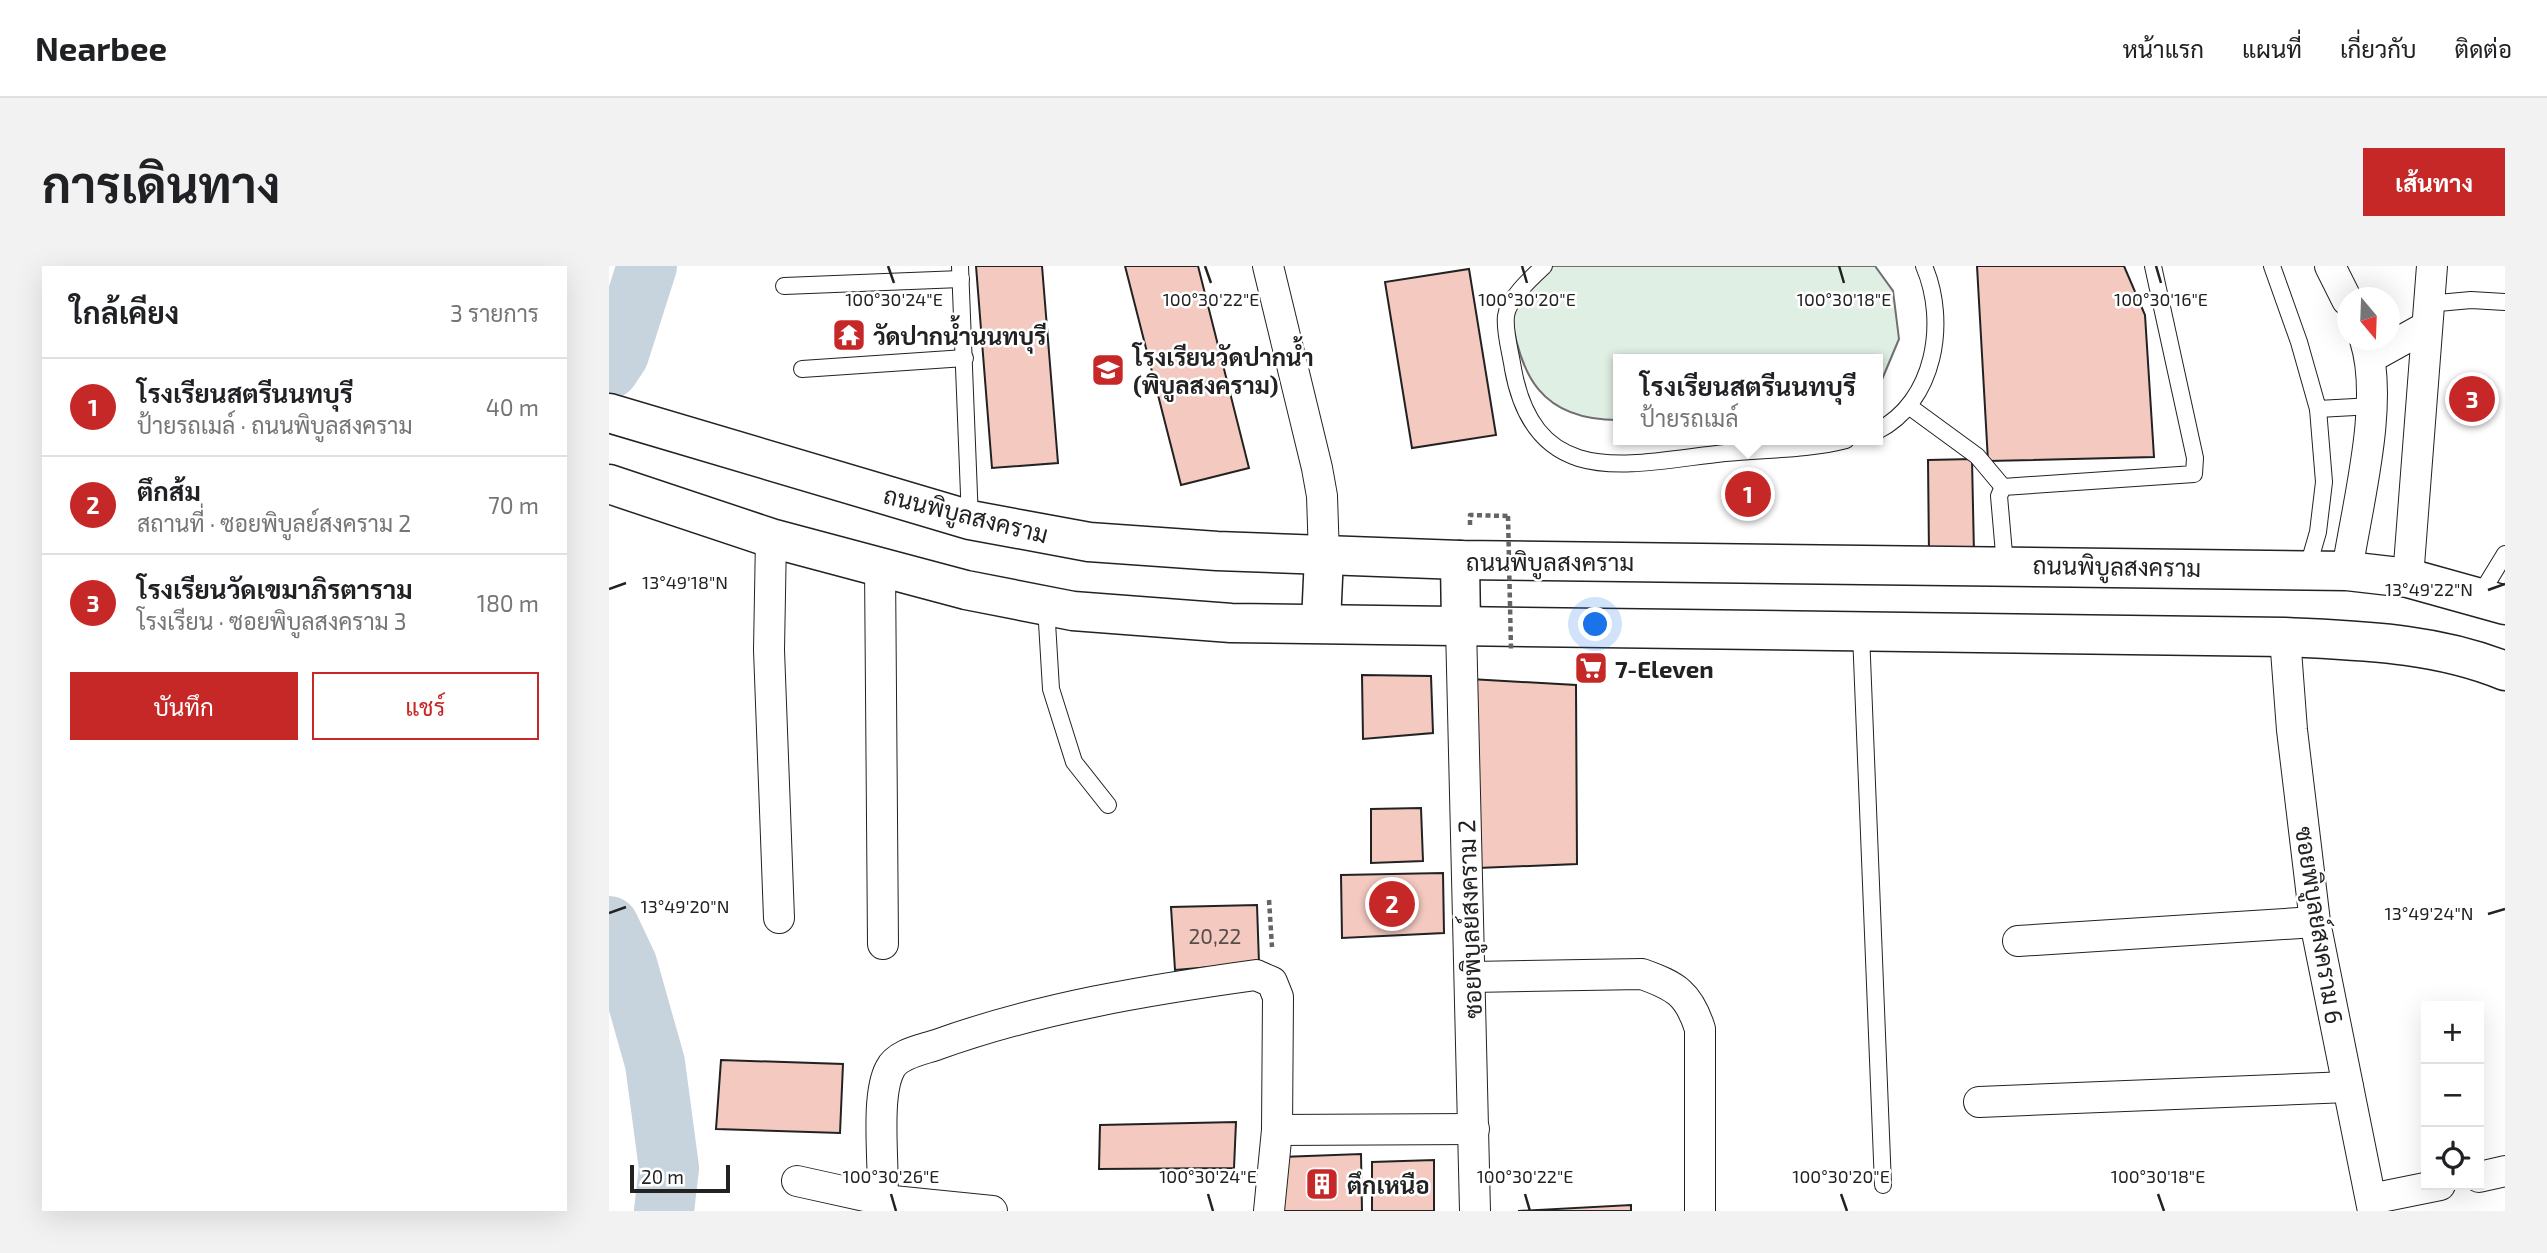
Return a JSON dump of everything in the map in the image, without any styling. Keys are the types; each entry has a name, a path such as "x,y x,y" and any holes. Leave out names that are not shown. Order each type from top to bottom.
{"main road":[{"name":"ถนนพิบูลสงคราม","path":"617,416 969,520 1089,542 1324,556 1460,560 2347,571 2407,578 2492,600"},
{"path":"609,484 771,538 966,590 1046,606 1231,623 2285,637 2398,642 2505,671"},
{"path":"1321,623 1324,556"},
{"path":"1460,560 1461,627"}],"street":[{"path":"1268,266 1317,468 1322,496 1324,556"},
{"path":"2330,266 2340,287"},
{"path":"2407,578 2432,266"},
{"path":"2400,331 2427,316"},
{"path":"2347,571 2373,406 2367,350"},
{"path":"771,538 769,650 779,918"},
{"path":"880,566 883,944"},
{"name":"ซอยพิบูลย์สงคราม 2","path":"1461,627 1475,1211"},
{"name":"ซอยพิบูลย์สงคราม 6","path":"2285,637 2292,730 2315,922 2372,1205"},
{"path":"2018,941 2315,922"},
{"path":"1471,977 1641,974 1665,982 1683,994 1693,1007 1700,1029 1700,1211"},
{"path":"883,1206 884,1093 891,1066 903,1057 976,1030 1142,991 1256,975 1272,982 1277,997 1277,1130 1269,1211"},
{"path":"1979,1102 2348,1087"},
{"path":"1277,1130 1474,1129"},
{"path":"2484,1176 2505,1171"},
{"path":"797,1181 883,1206 992,1211"},
{"path":"2372,1205 2423,1190"}],"lane":[{"path":"1544,266 1518,295 1506,316 1513,370 1525,415 1539,435 1567,453 1610,465 1799,445"},
{"path":"1883,428 1910,407 1930,365 1936,340 1936,314 1924,266"},
{"path":"2003,487 2194,474 2195,458 2153,266"},
{"path":"2271,266 2314,390 2318,409 2324,482 2318,532 2307,570"},
{"path":"784,286 961,273 969,520"},
{"path":"2427,316 2471,300 2505,302"},
{"path":"802,369 965,358"},
{"path":"2318,409 2373,406"},
{"path":"1910,407 1977,456 2003,487"},
{"path":"2003,487 1999,496 2005,565"},
{"path":"2492,600 2505,554"},
{"path":"1046,606 1055,701 1075,762 1108,805"},
{"path":"1861,633 1882,1185"}],"path":[{"path":"1470,515 1508,516 1511,649"}],"green space":[{"path":"1543,266 1875,266 1893,291 1899,339 1883,377 1883,354 1613,354 1613,420 1592,418 1570,412 1552,402 1539,389 1520,354 1510,307"}],"building":[{"path":"976,266 1042,266 1058,463 992,468"},
{"path":"1125,266 1198,266 1249,468 1181,485"},
{"path":"1977,266 2124,266 2145,315 2154,457 1988,461"},
{"path":"1469,269 1496,435 1412,448 1385,282"},
{"path":"1972,459 1974,554 1929,555 1928,460"},
{"path":"1362,675 1431,676 1433,733 1363,739"},
{"path":"1470,679 1576,685 1577,864 1478,868"},
{"path":"1421,808 1423,861 1371,863 1371,809"},
{"path":"1443,873 1444,933 1342,938 1341,875"},
{"path":"1257,905 1259,963 1175,970 1171,907"},
{"path":"721,1060 843,1064 840,1133 716,1129"},
{"path":"1236,1122 1234,1168 1099,1169 1100,1125"},
{"name":"ตึกเหนือ","path":"1361,1154 1362,1211 1283,1211 1281,1157"},
{"path":"1434,1160 1434,1211 1372,1211 1372,1162"},
{"path":"1631,1205 1631,1211 1518,1211"}],"waterway":[{"path":"609,369 619,354 647,266"},
{"path":"609,926 627,964 655,1063 669,1168 664,1211"}],"place":[{"name":"วัดปากน้ำนนทบุรี","path":"849,335"},
{"name":"โรงเรียนวัดปากน้ำ (พิบูลสงคราม)","path":"1108,370"},
{"name":"โรงเรียนวัดเขมาภิรตาราม","path":"2472,399"},
{"name":"โรงเรียนสตรีนนทบุรี","path":"1748,494"},
{"name":"7-Eleven","path":"1591,668"},
{"name":"ตึกส้ม","path":"1392,904"},
{"name":"ตึกเหนือ","path":"1322,1184"}]}
